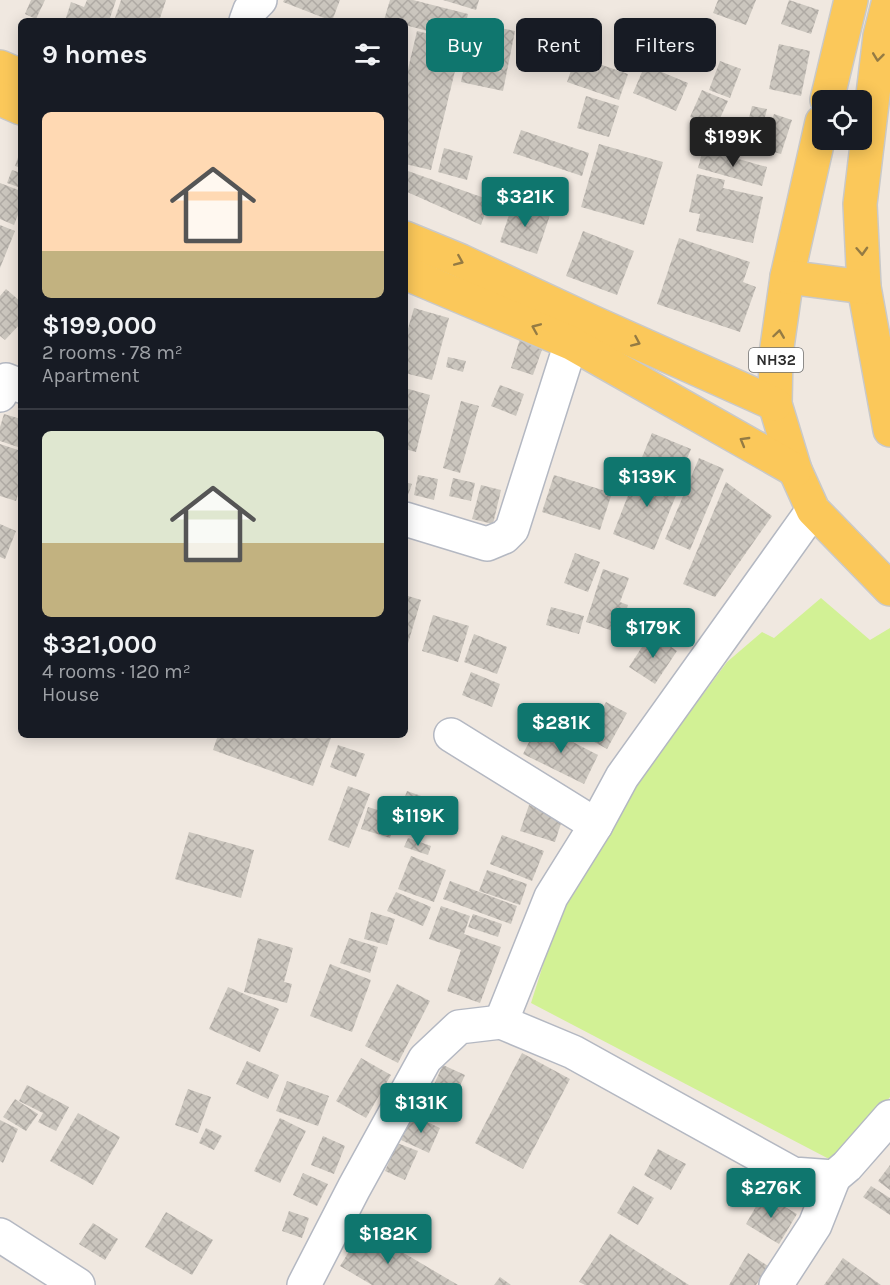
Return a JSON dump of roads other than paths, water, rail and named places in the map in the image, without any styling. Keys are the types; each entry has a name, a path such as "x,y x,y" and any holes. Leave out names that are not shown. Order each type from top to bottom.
{"main road":[{"path":"829,90 851,0"},
{"path":"889,0 880,36 860,204 864,287 890,430"},
{"path":"0,67 18,75"},
{"path":"0,99 18,107"},
{"name":"NH32","path":"816,150 787,277 776,354 775,404 795,470 813,510 884,573"},
{"path":"408,239 461,261 775,404"},
{"path":"408,274 572,344 795,470"},
{"path":"787,277 864,287"}],"street":[{"path":"247,18 250,10 260,0"},
{"path":"408,520 487,544 504,537 512,529 572,344"},
{"path":"0,395 6,380 18,385"},
{"path":"501,1022 551,897 596,825 622,777 813,510"},
{"path":"451,735 596,825"},
{"path":"304,1285 425,1059 459,1027 501,1022 573,1052 793,1174 834,1176"},
{"path":"776,1285 815,1225 834,1176 847,1166 890,1117"},
{"path":"0,1235 78,1285"}]}
